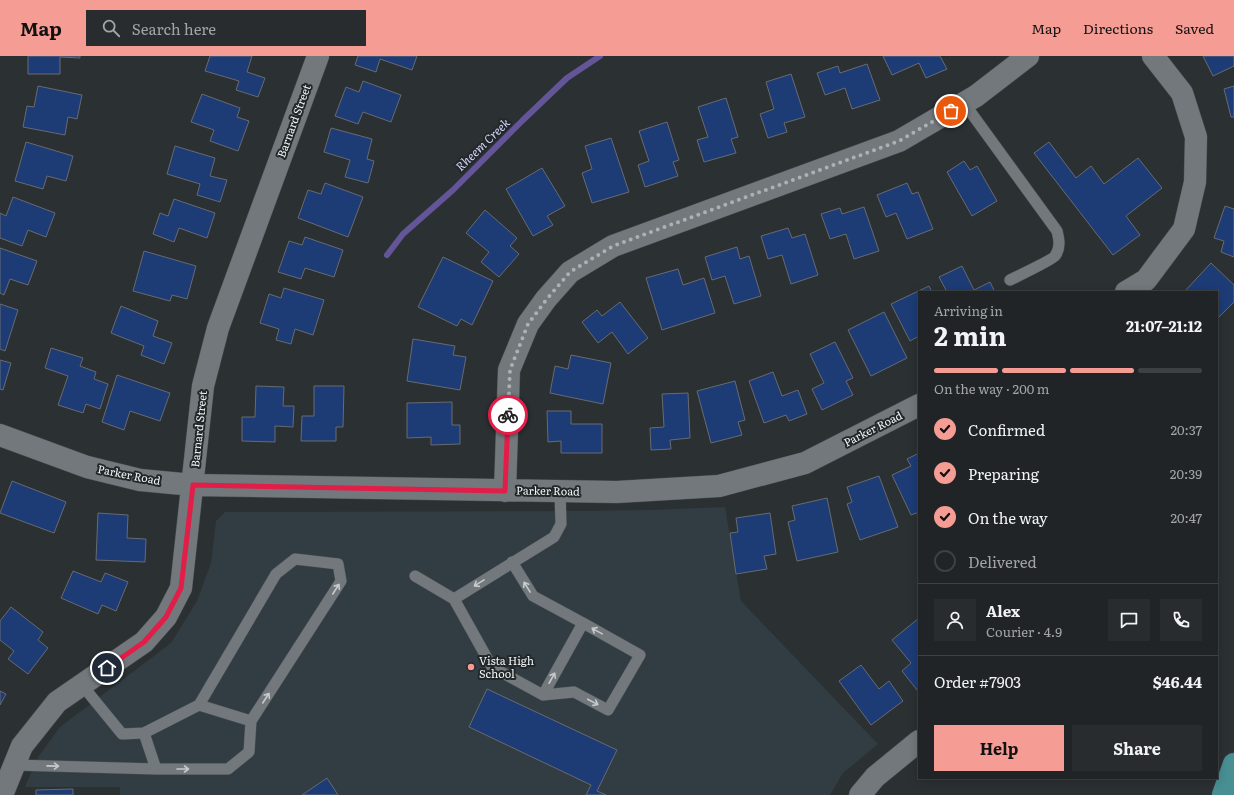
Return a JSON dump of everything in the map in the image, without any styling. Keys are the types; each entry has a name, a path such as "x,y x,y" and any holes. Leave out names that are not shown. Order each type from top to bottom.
{"highway":[{"path":"1222,795 1234,764"}],"street":[{"name":"Barnard Street","path":"2,795 22,746 57,702 144,642 166,617 181,588 203,386 218,328 318,56"},
{"path":"505,491 510,370 528,324 570,272 613,246 899,141 976,96 1028,56"},
{"path":"1128,291 1146,280 1184,229 1195,182 1196,137 1182,93 1153,56"},
{"name":"Parker Road","path":"0,435 87,467 140,480 193,485 616,492 719,486 805,463 918,406"},
{"path":"860,795 875,777 918,742"}],"lane":[{"path":"964,103 1057,231 1059,239 1055,257 1010,280"},
{"path":"454,599 554,537 561,524 560,492"},
{"path":"14,765 156,769 228,769 249,752 251,721 340,582 338,564 295,559 276,574 199,705 144,733 122,734 82,685"},
{"path":"414,576 454,599 492,667 543,695 574,692 608,710 640,655 533,596 512,562"},
{"path":"543,695 583,623"},
{"path":"199,705 251,721"},
{"path":"144,733 156,769"}],"shaded area":[{"name":"Vista High School","path":"725,507 741,601 878,744 843,773 830,795 120,795 120,787 25,787 38,757 60,727 171,643 197,601 211,563 216,521 225,512 575,511"}],"building":[{"path":"28,56 80,56 80,58 60,57 60,74 28,74"},
{"path":"210,56 252,56 247,72 265,78 258,97 236,90 239,81 205,71"},
{"path":"358,56 417,56 412,70 380,59 376,72 355,65"},
{"path":"883,56 940,56 947,69 926,78 919,63 892,75"},
{"path":"1203,56 1234,56 1234,66 1213,76"},
{"path":"867,64 880,100 852,109 845,88 825,95 817,73 838,66 840,73"},
{"path":"791,74 805,117 784,123 787,132 768,138 760,114 774,109 766,82"},
{"path":"363,81 401,95 391,122 363,112 358,124 335,116 346,87 359,92"},
{"path":"38,86 82,95 77,119 68,117 65,135 23,127 27,106 34,107"},
{"path":"1234,86 1234,117 1231,117 1224,89"},
{"path":"202,94 240,108 237,117 249,121 238,151 210,141 214,130 191,122"},
{"path":"726,98 738,137 731,139 736,153 704,162 697,140 708,137 698,107"},
{"path":"667,122 679,160 673,162 678,176 645,187 638,165 649,161 639,131"},
{"path":"331,128 372,139 367,159 374,161 368,183 345,177 350,160 324,152"},
{"path":"611,138 629,192 592,203 582,173 592,169 585,146"},
{"path":"26,142 73,156 66,181 47,176 43,189 15,181"},
{"path":"1049,142 1076,178 1091,166 1104,184 1138,158 1162,188 1126,216 1140,235 1113,255 1034,153"},
{"path":"175,146 215,158 210,176 227,180 220,202 197,195 200,184 167,174"},
{"path":"964,161 970,170 977,166 997,201 972,216 947,172"},
{"path":"542,168 565,206 547,216 553,225 533,236 506,189"},
{"path":"325,183 363,197 348,237 298,218 308,190 321,194"},
{"path":"907,183 912,194 918,192 933,229 907,239 896,213 886,217 877,195"},
{"path":"13,197 55,213 46,237 28,230 22,246 0,238 0,213 6,216"},
{"path":"174,199 215,213 207,238 179,228 174,242 153,234 160,213 168,216"},
{"path":"1225,206 1234,209 1234,257 1221,252 1224,241 1214,238"},
{"path":"864,207 879,251 854,259 846,234 830,239 821,214 840,208 842,214"},
{"path":"485,210 517,238 510,246 519,254 499,277 481,262 489,252 466,233"},
{"path":"788,228 792,238 805,234 818,275 791,284 782,255 768,259 761,236"},
{"path":"305,237 343,250 334,277 305,268 301,279 278,272 289,241 302,245"},
{"path":"737,247 740,259 749,256 761,296 734,304 725,276 712,280 705,257"},
{"path":"0,248 37,261 28,285 10,279 4,295 0,293"},
{"path":"144,251 196,266 187,299 172,295 170,301 133,291"},
{"path":"443,257 493,281 472,325 461,319 457,326 418,307"},
{"path":"1211,263 1234,285 1234,302 1218,318 1218,291 1185,291"},
{"path":"962,266 974,290 990,282 994,291 946,291 939,277"},
{"path":"678,269 683,285 704,278 715,313 662,330 646,278"},
{"path":"929,286 932,291 918,291"},
{"path":"284,288 324,300 313,335 295,329 291,344 276,340 279,329 260,323 269,294 281,298"},
{"path":"918,291 918,337 910,341 891,304"},
{"path":"620,302 648,338 628,354 612,332 598,343 582,322 597,310 602,316"},
{"path":"0,304 18,310 5,351 0,349"},
{"path":"121,306 158,321 153,336 172,343 164,364 141,355 144,346 111,333"},
{"path":"884,312 907,358 871,376 848,330"},
{"path":"413,339 455,346 453,355 466,357 460,390 407,381"},
{"path":"835,342 853,378 846,381 853,395 822,410 812,389 824,383 810,354"},
{"path":"51,348 83,358 80,366 96,372 94,379 108,384 100,409 86,404 83,413 58,405 68,376 45,368"},
{"path":"571,355 611,363 603,404 550,393 555,366 568,369"},
{"path":"0,360 11,363 3,390 0,389"},
{"path":"773,372 782,396 798,390 807,414 789,421 786,415 764,423 749,381"},
{"path":"117,375 170,393 160,421 130,411 124,430 102,422"},
{"path":"735,381 745,420 738,422 742,435 711,443 697,391"},
{"path":"256,386 284,387 283,406 294,406 293,427 275,426 275,442 242,441 242,417 255,417"},
{"path":"314,386 344,386 343,427 336,427 336,441 301,441 302,416 314,416"},
{"path":"688,393 690,438 670,440 671,449 651,450 650,428 664,427 662,394"},
{"path":"452,402 452,425 460,425 460,444 431,445 431,437 407,438 407,403"},
{"path":"547,411 571,411 571,424 602,424 602,453 561,453 561,441 548,442"},
{"path":"918,454 918,512 911,515 892,475 911,466 907,459"},
{"path":"879,476 898,527 860,540 847,504 852,502 847,487"},
{"path":"12,481 66,502 54,533 0,513"},
{"path":"827,498 838,552 797,561 788,522 795,520 792,506"},
{"path":"98,513 128,515 127,538 146,539 145,562 96,560"},
{"path":"770,513 776,554 764,556 767,569 736,574 730,533 738,532 736,518"},
{"path":"73,571 101,582 105,573 128,582 116,611 102,605 98,614 61,598"},
{"path":"11,607 43,632 38,640 48,648 28,674 8,659 14,651 0,640 0,621"},
{"path":"918,619 917,690 902,671 911,663 892,640"},
{"path":"861,665 879,689 889,681 903,701 871,725 839,681"},
{"path":"487,689 617,750 597,791 606,795 586,795 591,785 469,727"},
{"path":"0,691 6,694 0,705"},
{"path":"327,778 338,795 302,795"},
{"path":"73,789 73,795 36,795 36,790"}],"waterway":[{"name":"Rheem Creek","path":"387,255 403,234 453,190 567,78 600,56"}],"way so far":[{"path":"508,415 510,370 528,324 570,272 613,246 899,141 951,111"}],"place":[{"name":"Vista High School","path":"471,667"}],"route":[{"path":"107,668 144,642 166,617 181,588 193,485 505,491 508,415"}]}
